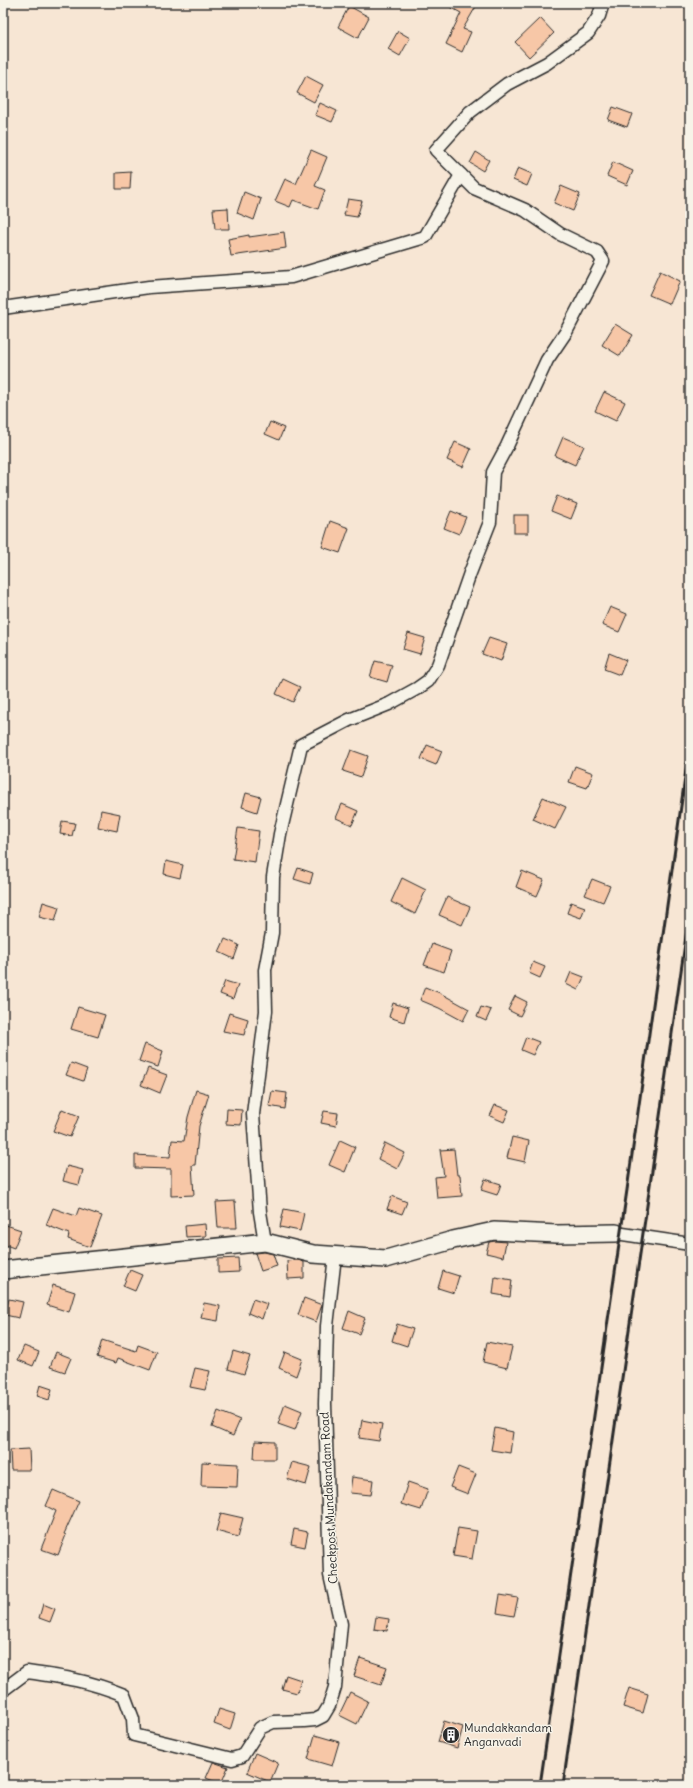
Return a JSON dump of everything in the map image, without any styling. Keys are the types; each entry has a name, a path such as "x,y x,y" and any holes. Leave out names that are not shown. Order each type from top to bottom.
{"street":[{"path":"265,1242 260,1212 253,1114 266,1011 265,970 272,933 273,877 283,820 301,745 349,720 389,704 418,688 428,681 438,665 470,573 490,522 493,472 507,446 547,360 566,332 603,261 597,252 560,234 525,210 474,188 436,150 476,108 507,84 547,63 588,33 599,16 603,3"},
{"path":"3,308 149,287 291,277 425,237 461,175"},
{"path":"3,1270 154,1252 265,1242 313,1254 386,1259 453,1240 494,1231 557,1234 616,1233 690,1244"},
{"name":"Checkpost Mundakandam Road","path":"3,1690 27,1672 75,1678 102,1686 124,1695 133,1719 134,1735 232,1759 242,1756 260,1728 273,1722 315,1720 323,1716 329,1706 335,1687 341,1624 330,1576 325,1404 327,1326 335,1256"}],"building":[{"path":"443,3 478,3 463,29 471,32 462,52 446,44 461,13"},
{"path":"349,6 369,17 358,38 338,27"},
{"path":"540,18 554,33 529,57 515,42"},
{"path":"398,31 410,38 400,56 388,49"},
{"path":"306,76 323,85 314,102 297,93"},
{"path":"320,103 337,111 332,122 315,115"},
{"path":"613,107 632,114 627,127 608,120"},
{"path":"311,150 327,157 315,186 325,190 318,209 293,200 290,207 275,201 285,179 296,184"},
{"path":"476,152 489,160 483,171 470,163"},
{"path":"613,162 633,171 627,185 607,176"},
{"path":"518,168 532,174 527,186 513,180"},
{"path":"131,172 130,189 116,189 116,173"},
{"path":"561,186 580,194 573,211 554,203"},
{"path":"244,192 261,199 254,220 237,213"},
{"path":"348,199 362,201 357,217 344,215"},
{"path":"228,208 229,229 215,229 213,209"},
{"path":"284,232 286,248 231,256 228,239 249,235 249,237"},
{"path":"660,271 680,281 670,304 649,295"},
{"path":"615,324 633,335 620,356 602,345"},
{"path":"604,392 625,402 616,421 595,411"},
{"path":"270,422 284,428 279,440 265,434"},
{"path":"563,437 584,446 575,465 555,456"},
{"path":"455,442 471,449 463,467 447,460"},
{"path":"557,496 577,504 571,519 551,511"},
{"path":"451,511 466,517 459,534 444,528"},
{"path":"514,515 528,515 528,533 514,533"},
{"path":"330,521 349,528 340,553 322,547"},
{"path":"610,607 627,614 619,632 602,625"},
{"path":"408,633 425,638 420,654 403,649"},
{"path":"489,638 507,644 501,661 482,654"},
{"path":"609,653 626,660 620,675 604,669"},
{"path":"375,661 392,665 387,682 370,677"},
{"path":"283,679 300,687 293,702 276,694"},
{"path":"427,745 442,751 436,765 421,759"},
{"path":"351,750 368,756 361,777 343,771"},
{"path":"575,766 593,773 587,788 569,782"},
{"path":"246,793 261,797 257,812 242,807"},
{"path":"543,797 566,807 555,829 533,819"},
{"path":"342,804 358,811 352,825 336,818"},
{"path":"101,810 120,814 117,831 98,827"},
{"path":"62,821 75,823 72,836 60,834"},
{"path":"238,828 259,831 255,862 233,859"},
{"path":"166,861 183,865 180,878 164,874"},
{"path":"298,868 313,873 310,884 294,879"},
{"path":"522,871 544,880 537,896 516,887"},
{"path":"402,878 426,890 415,914 391,902"},
{"path":"592,879 610,886 603,902 585,895"},
{"path":"447,897 470,907 462,925 439,915"},
{"path":"43,902 59,907 55,921 39,917"},
{"path":"571,902 585,907 581,918 567,913"},
{"path":"225,939 239,945 234,959 219,952"},
{"path":"432,944 451,951 444,972 424,965"},
{"path":"533,962 545,967 540,978 529,973"},
{"path":"571,972 584,977 578,990 566,984"},
{"path":"225,981 238,985 233,999 220,994"},
{"path":"425,987 440,993 469,1009 463,1021 420,1000"},
{"path":"515,996 527,1002 520,1016 508,1010"},
{"path":"393,1003 408,1008 404,1022 389,1017"},
{"path":"78,1007 105,1015 98,1037 71,1029"},
{"path":"481,1007 491,1010 486,1021 477,1017"},
{"path":"229,1013 248,1019 244,1035 223,1031"},
{"path":"526,1037 539,1042 533,1055 521,1050"},
{"path":"145,1044 163,1051 158,1067 139,1061"},
{"path":"71,1063 87,1069 83,1081 66,1075"},
{"path":"148,1068 167,1075 160,1093 141,1085"},
{"path":"196,1090 209,1094 199,1126 195,1165 192,1165 194,1195 171,1196 171,1169 135,1168 135,1155 170,1157 172,1140 184,1141 188,1117"},
{"path":"272,1091 287,1093 285,1109 269,1106"},
{"path":"495,1105 509,1110 504,1122 490,1116"},
{"path":"62,1109 79,1116 70,1137 53,1131"},
{"path":"227,1109 242,1110 241,1125 226,1124"},
{"path":"324,1111 338,1113 336,1126 321,1123"},
{"path":"512,1137 529,1141 525,1162 507,1158"},
{"path":"340,1140 355,1147 345,1172 329,1165"},
{"path":"385,1143 405,1153 397,1169 378,1159"},
{"path":"454,1149 457,1175 460,1175 462,1196 437,1198 435,1177 444,1176 440,1150"},
{"path":"67,1166 83,1170 79,1185 63,1181"},
{"path":"485,1179 501,1184 497,1195 481,1190"},
{"path":"392,1196 407,1202 402,1214 387,1209"},
{"path":"235,1201 237,1228 218,1228 216,1202"},
{"path":"53,1208 76,1216 79,1208 102,1216 90,1247 68,1239 69,1234 46,1225"},
{"path":"284,1209 304,1213 300,1231 280,1227"},
{"path":"3,1224 21,1230 14,1248 3,1244"},
{"path":"205,1224 206,1236 186,1237 185,1226"},
{"path":"489,1242 506,1242 503,1257 486,1253"},
{"path":"264,1252 273,1254 277,1266 261,1271 255,1253"},
{"path":"238,1258 239,1272 218,1273 218,1259"},
{"path":"298,1260 304,1262 304,1278 288,1279 287,1261"},
{"path":"130,1270 142,1275 135,1291 123,1286"},
{"path":"443,1271 459,1276 454,1293 438,1288"},
{"path":"495,1277 512,1280 510,1297 493,1294"},
{"path":"53,1285 75,1292 69,1312 47,1305"},
{"path":"304,1298 322,1305 316,1322 298,1315"},
{"path":"9,1299 23,1302 19,1318 5,1315"},
{"path":"253,1299 267,1304 262,1319 248,1313"},
{"path":"204,1303 220,1306 218,1321 201,1318"},
{"path":"349,1311 365,1318 359,1334 343,1328"},
{"path":"397,1324 413,1329 407,1346 392,1341"},
{"path":"102,1340 136,1351 138,1345 157,1352 150,1370 118,1358 116,1363 97,1357"},
{"path":"487,1342 512,1347 507,1368 483,1362"},
{"path":"24,1346 39,1352 33,1366 18,1360"},
{"path":"233,1351 250,1356 244,1374 228,1369"},
{"path":"56,1352 71,1358 65,1372 50,1367"},
{"path":"285,1352 302,1359 296,1376 279,1368"},
{"path":"195,1368 210,1371 205,1390 190,1387"},
{"path":"40,1385 52,1389 49,1400 37,1396"},
{"path":"285,1404 302,1411 295,1430 278,1424"},
{"path":"218,1411 240,1420 233,1436 212,1427"},
{"path":"362,1420 382,1424 379,1441 359,1438"},
{"path":"495,1428 513,1432 510,1453 491,1450"},
{"path":"255,1441 275,1442 275,1459 254,1459"},
{"path":"29,1449 30,1470 11,1470 10,1450"},
{"path":"202,1462 238,1464 237,1487 201,1486"},
{"path":"292,1462 311,1467 306,1485 287,1479"},
{"path":"458,1467 476,1474 468,1494 450,1487"},
{"path":"352,1477 373,1480 371,1495 350,1493"},
{"path":"408,1482 428,1489 421,1510 401,1504"},
{"path":"53,1490 79,1501 64,1534 66,1535 58,1555 41,1549 56,1511 46,1506"},
{"path":"221,1513 243,1518 238,1537 216,1531"},
{"path":"458,1528 477,1531 472,1559 453,1556"},
{"path":"294,1529 308,1532 305,1547 291,1544"},
{"path":"500,1595 518,1598 514,1616 497,1613"},
{"path":"43,1604 55,1609 50,1622 39,1618"},
{"path":"376,1617 389,1619 387,1631 374,1629"},
{"path":"360,1658 387,1667 381,1685 354,1676"},
{"path":"286,1675 301,1680 297,1693 282,1689"},
{"path":"629,1688 648,1694 643,1713 623,1707"},
{"path":"350,1692 368,1701 357,1724 339,1715"},
{"path":"219,1709 235,1714 230,1730 214,1724"},
{"name":"Mundakkandam Anganvadi","path":"444,1721 463,1727 457,1748 438,1742"},
{"path":"315,1735 339,1742 332,1766 308,1759"},
{"path":"255,1753 278,1763 270,1782 247,1772"},
{"path":"213,1762 228,1767 221,1784 206,1778"}],"railway":[{"path":"540,1785 627,1190 690,742"},
{"path":"563,1785 690,909"}],"place":[{"name":"Mundakkandam Anganvadi","path":"451,1735"}]}
